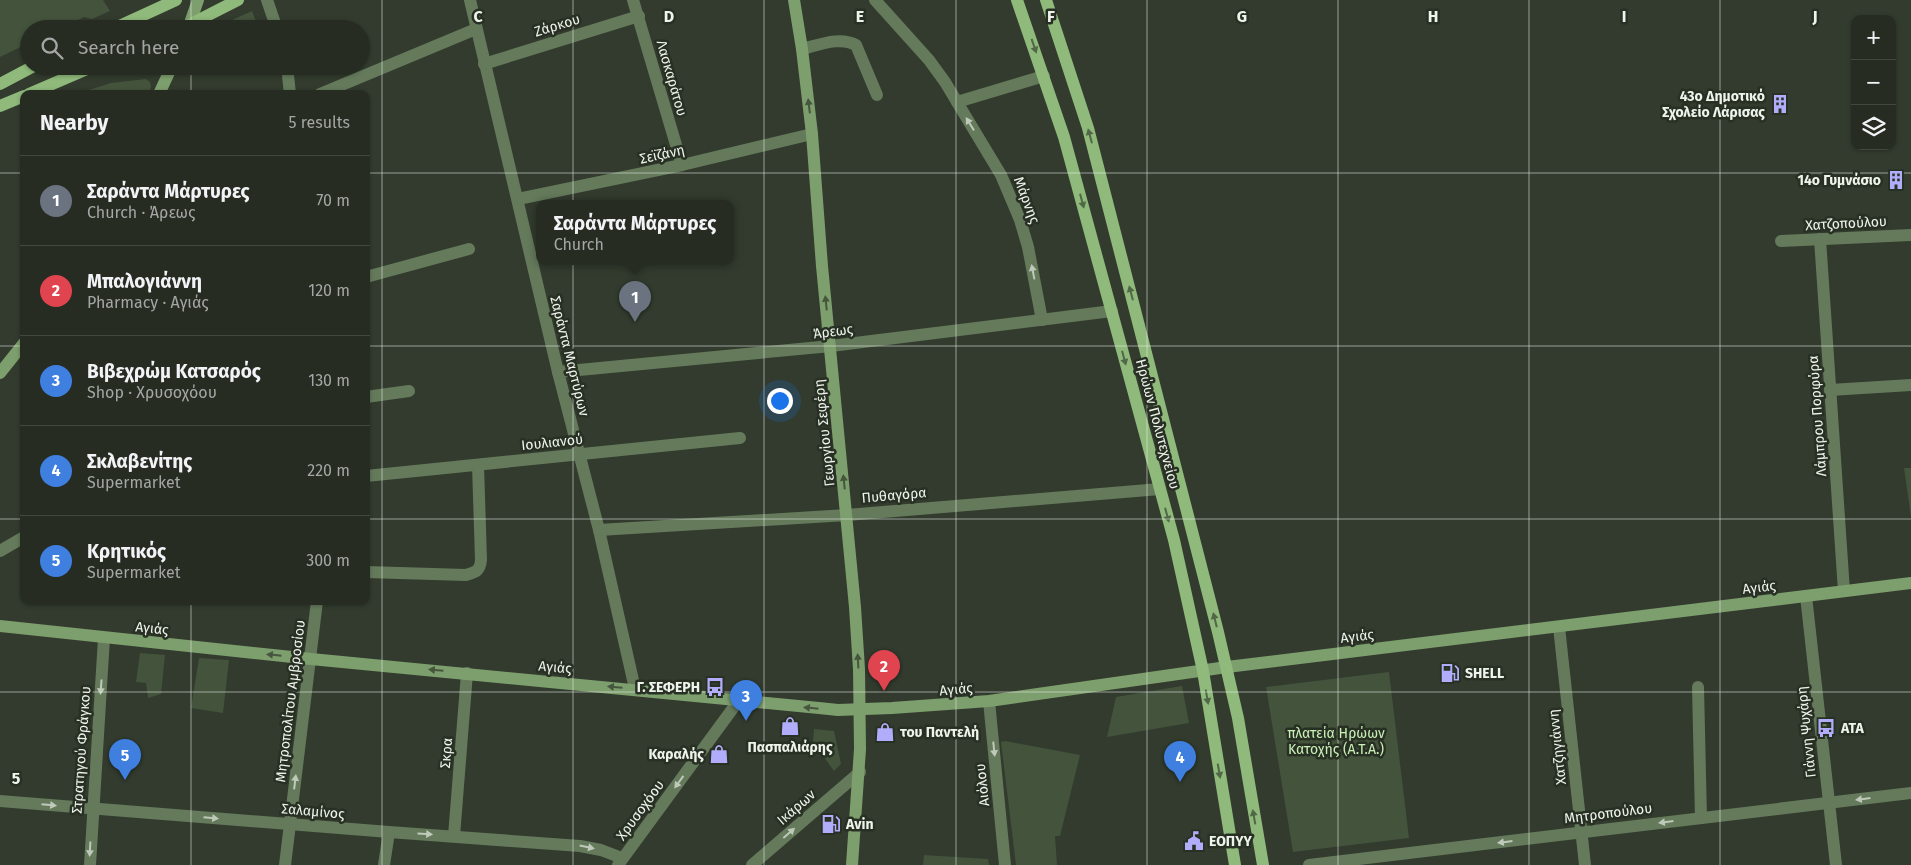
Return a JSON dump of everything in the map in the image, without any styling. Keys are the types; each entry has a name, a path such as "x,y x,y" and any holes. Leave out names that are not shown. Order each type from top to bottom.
{"main road":[{"path":"133,20 176,0"},
{"path":"189,20 198,0"},
{"path":"201,20 238,0"},
{"name":"Γεωργίου Σεφέρη","path":"794,0 812,134 822,266 856,615 860,710 860,772 852,865"},
{"name":"Ηρώων Πολυτεχνείου","path":"1017,0 1044,76 1075,175 1176,550 1203,671 1235,865"},
{"name":"Ηρώων Πολυτεχνείου","path":"1046,0 1094,153 1227,667 1238,718 1262,865"},
{"path":"0,84 20,73"},
{"path":"42,90 74,75"},
{"path":"161,90 168,75"},
{"path":"0,106 20,98"},
{"path":"0,373 20,348"},
{"name":"Αγιάς","path":"0,626 310,659 819,708 860,710 989,701 1227,667 1911,583"}],"street":[{"path":"267,0 274,20"},
{"name":"Σαράντα Μαρτύρων","path":"470,0 558,372 599,530 635,689"},
{"name":"Λασκαράτου","path":"633,0 682,165"},
{"name":"Μάρνης","path":"875,0 929,60 1001,175 1020,220 1028,247 1042,320"},
{"name":"Ζάρκου","path":"484,64 638,16"},
{"path":"370,73 476,29"},
{"path":"802,49 838,41 849,41 856,45 877,95"},
{"path":"288,75 290,90"},
{"path":"330,90 366,75"},
{"path":"957,102 1044,76"},
{"name":"Σεϊζάνη","path":"518,199 682,165 812,134"},
{"name":"Χατζοπούλου","path":"1782,241 1911,235"},
{"name":"Λάμπρου Πορφύρα","path":"1820,239 1844,591"},
{"path":"370,276 469,249"},
{"name":"Άρεως","path":"558,372 831,346 1112,311"},
{"path":"1830,390 1911,385"},
{"path":"370,396 409,391"},
{"name":"Ιουλιανού","path":"370,476 740,438"},
{"path":"370,572 466,575 477,572 481,560 478,465"},
{"name":"Πυθαγόρα","path":"599,530 847,514 1160,489"},
{"path":"0,551 20,539"},
{"name":"Γιάννη Ψυχάρη","path":"1806,596 1836,865"},
{"name":"Μητροπολίτου Αμβροσίου","path":"285,865 317,605"},
{"name":"Χατζηγιάννη","path":"1558,627 1585,865"},
{"name":"Στρατηγού Φράγκου","path":"90,865 104,638"},
{"name":"Σκρα","path":"454,836 467,673"},
{"path":"1698,687 1701,818"},
{"name":"Χρυσοχόου","path":"620,862 739,700"},
{"name":"Αιόλου","path":"989,701 1005,865"},
{"name":"Ικάρων","path":"752,865 860,772"},
{"name":"Μητροπούλου","path":"1309,865 1911,794"},
{"name":"Σαλαμίνος","path":"0,801 580,846 601,850 620,862"},
{"path":"384,865 389,832"}],"green space":[{"path":"0,0 103,0 110,11 92,19 84,17 78,20 20,20 20,47 0,57"},
{"path":"252,11 255,20 233,20"},
{"path":"146,79 150,82 151,87 150,90 89,90 111,83"},
{"path":"1904,468 1911,468 1911,517"},
{"path":"140,653 165,655 161,694 148,698 146,683 136,682"},
{"path":"199,658 229,660 223,713 191,708"},
{"name":"πλατεία Ηρώων Κατοχής (Α.Τ.Α.)","path":"1389,672 1409,838 1293,852 1266,687"},
{"path":"1182,686 1189,723 1107,737 1116,697"},
{"path":"814,729 834,731 841,764 834,771 813,742"},
{"path":"1005,741 1080,755 1060,836 1055,836 1057,865 1016,865 1001,742"},
{"path":"924,855 988,859 989,865 923,865"}],"place":[{"name":"43ο Δημοτικό Σχολείο Λάρισας","path":"1780,104"},
{"name":"14ο Γυμνάσιο","path":"1896,180"},
{"name":"Σαράντα Μάρτυρες","path":"635,322"},
{"name":"SHELL","path":"1450,673"},
{"name":"Γ. ΣΕΦΕΡΗ","path":"715,687"},
{"name":"Μπαλογιάννη","path":"884,691"},
{"name":"Βιβεχρώμ Κατσαρός","path":"746,721"},
{"name":"Πασπαλιάρης","path":"790,726"},
{"name":"ΑΤΑ","path":"1826,728"},
{"name":"του Παντελή","path":"885,732"},
{"name":"Καραλής","path":"719,754"},
{"name":"Κρητικός","path":"125,780"},
{"name":"Σκλαβενίτης","path":"1180,782"},
{"name":"Avin","path":"831,824"},
{"name":"ΕΟΠΥΥ","path":"1194,841"}]}
